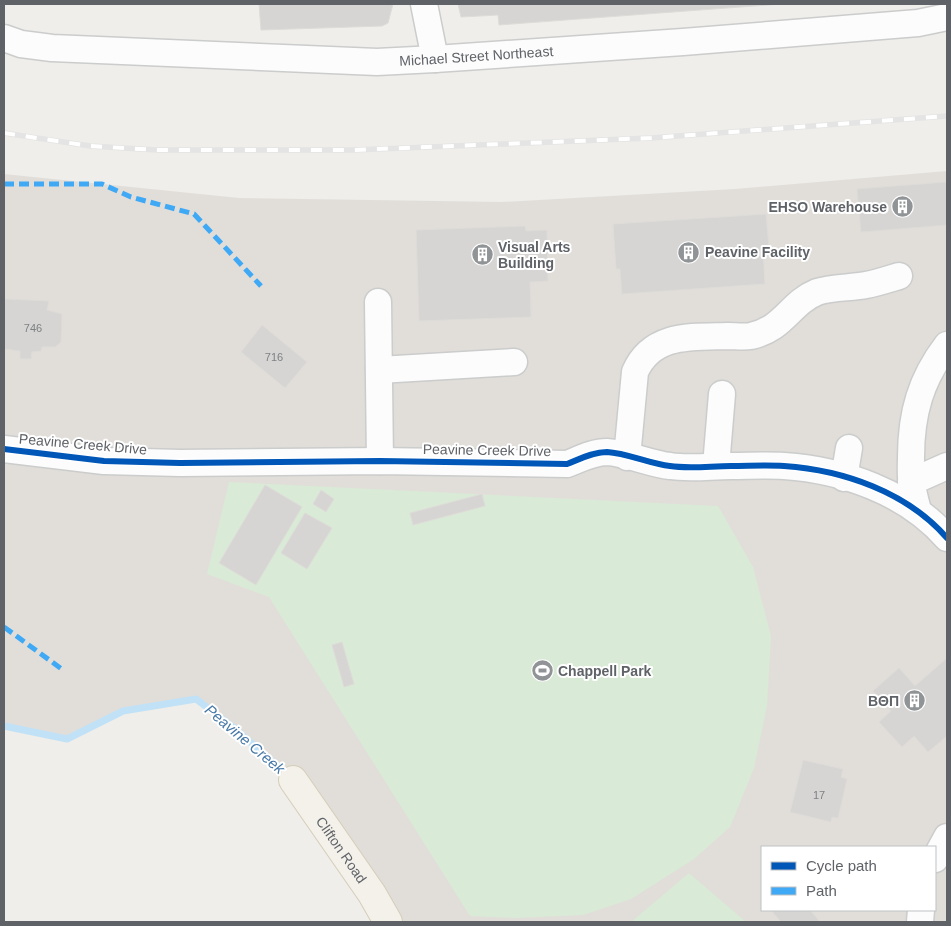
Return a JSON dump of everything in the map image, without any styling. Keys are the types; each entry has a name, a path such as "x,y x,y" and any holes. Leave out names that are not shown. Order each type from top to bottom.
{"main road":[{"name":"Clifton Road","path":"293,780 372,894 388,922"}],"street":[{"path":"424,4 435,60"},
{"name":"Michael Street Northeast","path":"4,38 21,44 77,49 377,62 435,60 918,23 947,16"},
{"path":"628,456 635,372 639,362 646,353 657,346 687,337 750,336 771,329 804,299 818,292 867,285 900,276"},
{"path":"378,302 380,461"},
{"path":"918,511 911,482 911,436 923,383 947,345"},
{"path":"379,370 514,362"},
{"path":"716,466 722,394"},
{"path":"844,478 849,448"},
{"name":"Peavine Creek Drive","path":"4,449 104,461 180,463 380,461 567,464 591,454 607,452 670,466 716,466 786,457 822,472 863,483 897,497 918,511 947,538"},
{"path":"911,482 947,466"},
{"path":"936,857 947,837"}],"shaded area":[{"path":"947,171 947,922 388,922 293,780 196,699 123,711 67,739 4,726 4,174 239,198 502,202 735,189"}],"green space":[{"name":"Chappell Park","path":"229,482 718,506 753,567 771,636 767,706 754,768 730,827 694,859 631,899 583,915 514,918 470,916 269,597 207,574"},
{"path":"689,873 746,922 631,922"}],"building":[{"path":"259,4 393,4 388,23 382,26 261,30"},
{"path":"458,4 781,4 499,25 498,15 461,17"},
{"name":"EHSO Warehouse","path":"947,182 947,225 861,232 857,189"},
{"name":"Peavine Facility","path":"766,214 769,248 763,249 765,284 622,294 620,269 616,269 613,224"},
{"name":"Visual Arts Building","path":"525,226 526,231 547,230 548,281 530,282 531,317 419,321 416,230"},
{"path":"4,299 49,301 47,310 62,314 61,342 55,347 42,347 41,351 32,352 31,359 20,359 20,351 4,349"},
{"path":"262,325 307,362 285,388 241,352"},
{"path":"265,485 302,507 256,585 219,563"},
{"path":"321,490 334,499 326,512 313,504"},
{"path":"482,494 485,506 413,525 410,513"},
{"path":"305,513 332,528 307,569 281,553"},
{"path":"342,642 354,684 344,687 332,645"},
{"name":"ΒΘΠ","path":"947,658 947,736 928,752 914,736 902,747 879,722 891,711 873,691 899,668 915,686"},
{"path":"803,760 843,769 841,777 847,779 838,818 832,817 831,822 790,812"},
{"path":"772,911 811,911 820,922 781,922"}],"waterway":[{"name":"Peavine Creek","path":"4,726 67,739 123,711 196,699 233,727 290,777"}],"railway":[{"path":"4,133 90,146 157,150 353,150 651,138 947,116"}],"marked path":[{"path":"4,184 102,184 131,197 194,214 261,286"},
{"path":"4,627 63,670"}],"cycle path":[{"path":"4,449 104,461 180,463 380,461 567,464 592,454 607,452 677,467 784,466 806,468 829,472 873,486 913,508 947,538"}],"place":[{"name":"EHSO Warehouse","path":"903,207"},
{"name":"Peavine Facility","path":"689,252"},
{"name":"Visual Arts Building","path":"482,255"},
{"name":"Chappell Park","path":"542,671"},
{"name":"ΒΘΠ","path":"915,701"}]}
